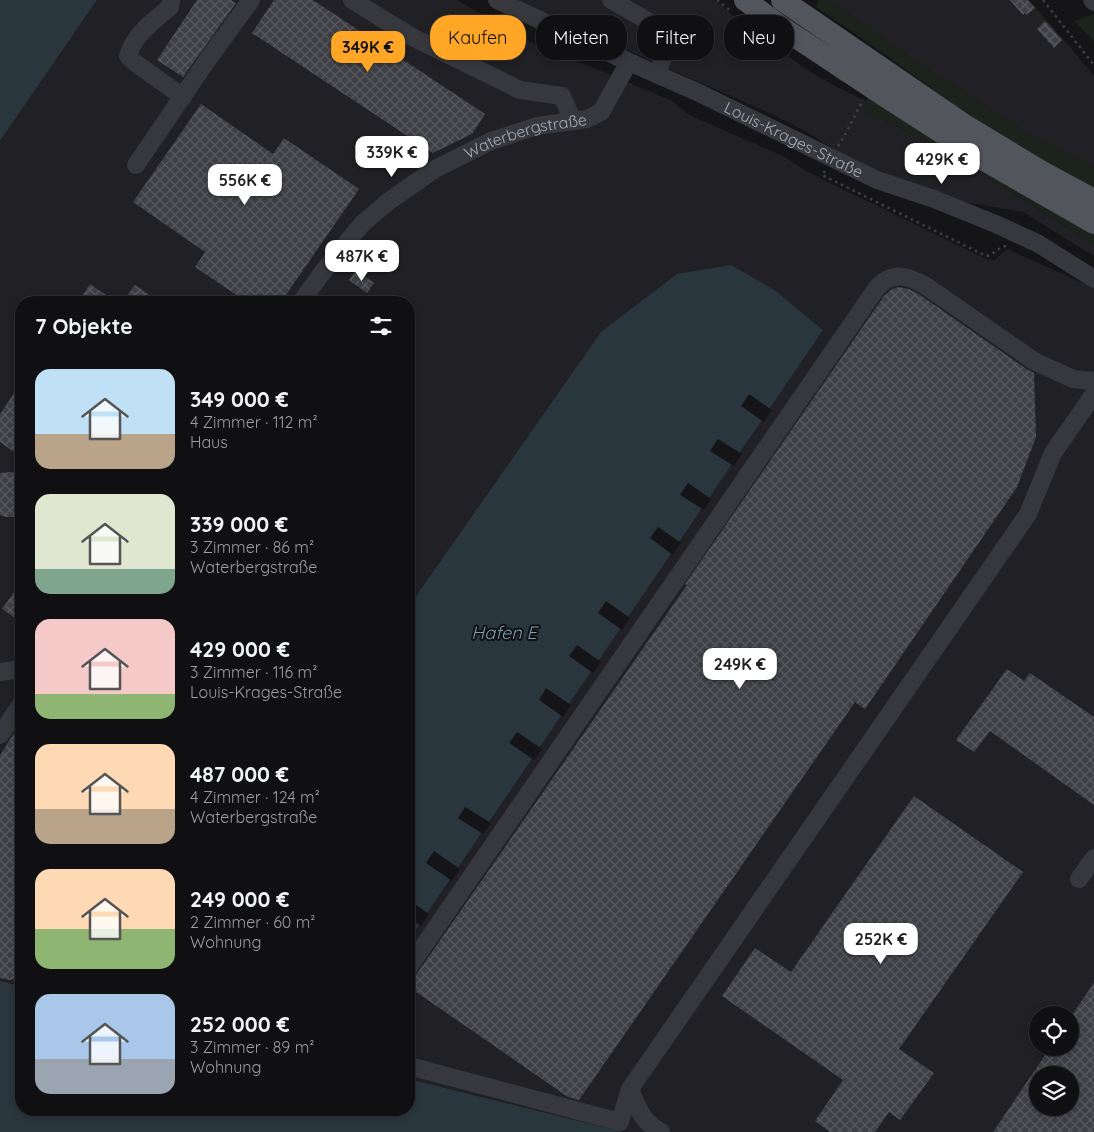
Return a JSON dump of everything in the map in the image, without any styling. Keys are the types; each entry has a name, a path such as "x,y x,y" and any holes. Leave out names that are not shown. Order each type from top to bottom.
{"main road":[{"path":"782,0 966,126 1042,172 1094,200"},
{"path":"741,8 760,15"},
{"path":"794,35 986,161 1094,223"}],"street":[{"path":"171,0 170,7 145,28 130,47 128,56 183,96"},
{"path":"136,165 251,0"},
{"path":"352,0 412,37 520,90 562,96 574,121"},
{"name":"Louis-Krages-Straße","path":"498,0 832,156 877,180 934,199 1031,240 1094,279"},
{"path":"611,0 672,35 657,74"},
{"path":"770,15 782,0"},
{"name":"Waterbergstraße","path":"305,296 362,224 388,201 435,168 491,141 537,126 587,119 601,112 629,62"},
{"path":"415,959 882,282 903,276 913,279 926,286 1034,362 1073,379 1094,381"},
{"path":"415,1068 620,1122 630,1089 1028,514 1053,453 1094,394"},
{"path":"0,672 15,670"},
{"path":"0,735 15,713"},
{"path":"1079,880 1094,858"},
{"path":"630,1089 641,1114 648,1123 661,1132"}],"path":[{"path":"717,0 741,8"},
{"path":"1043,0 1094,65"},
{"path":"861,96 862,104 822,175 986,256 1004,246 1010,246"}],"shaded area":[{"path":"97,0 457,0 482,15 430,15 430,60 526,60 526,40 536,45 536,60 572,60 672,101 689,115 783,156 808,172 986,259 995,260 1007,249 1094,288 1094,1132 623,1132 415,1080 415,931 823,330 776,291 601,332 415,597 415,296 15,296 15,985 0,981 0,141"},
{"path":"513,0 714,0 732,15 724,15 724,60 794,60 833,85 868,102 864,111 940,148 1094,244 1094,256 1023,212 959,201 878,173 840,153 805,131 769,113 649,60 714,60 714,15 637,15 637,55 627,50 627,15 547,15"},
{"path":"819,0 829,0 904,53 1022,130 1094,166 1094,192 960,109 815,6"},
{"path":"829,0 1029,0 1094,76 1094,166 1022,130 904,53"},
{"path":"1094,14 1094,41 1074,21"},
{"path":"836,76 865,88 1006,180 1094,229 1094,244 940,148 864,111 867,100 866,94 860,89 835,78"}],"water":[{"path":"0,0 97,0 0,141"},
{"name":"Hafen E","path":"731,265 776,291 823,330 415,931 415,597 601,332 677,274"},
{"path":"0,981 15,985 15,1116 415,1116 415,1080 623,1132 0,1132"}],"pier":[{"path":"749,394 772,410 764,422 741,406"},
{"path":"718,439 742,454 734,466 710,451"},
{"path":"688,483 711,499 704,510 680,495"},
{"path":"658,527 681,543 673,555 650,538"},
{"path":"606,601 630,618 622,630 598,613"},
{"path":"577,645 601,662 593,673 569,656"},
{"path":"546,688 571,705 563,717 539,700"},
{"path":"517,732 542,749 534,760 509,743"},
{"path":"465,807 491,823 483,834 458,818"},
{"path":"434,851 460,869 452,881 426,863"},
{"path":"415,904 429,914 421,926 415,922"}],"building":[{"path":"197,0 231,0 236,3 183,77 157,60"},
{"path":"274,0 313,0 485,114 472,134 433,153 252,33"},
{"path":"1010,0 1028,0 1035,8 1027,15 1025,13 1023,15"},
{"path":"1045,21 1062,40 1054,48 1037,29"},
{"path":"201,104 273,154 284,138 359,189 285,296 238,296 195,267 205,252 133,202"},
{"path":"356,270 374,283 367,293 349,280"},
{"path":"90,284 107,296 82,296"},
{"path":"135,285 151,296 127,296"},
{"path":"899,287 909,289 920,295 1034,373 1036,437 1017,487 865,709 855,702 579,1100 568,1097 415,991 415,976 687,585 685,584 884,296 892,289"},
{"path":"15,392 15,453 0,442 0,414"},
{"path":"0,473 15,473 14,517 0,515"},
{"path":"15,591 15,618 2,609"},
{"path":"1007,669 1024,681 1030,673 1094,717 1094,805 990,731 974,752 956,740"},
{"path":"15,732 15,979 10,980 0,978 0,755"},
{"path":"914,796 1023,872 899,1049 934,1073 900,1120 889,1112 875,1132 830,1132 815,1121 843,1080 722,996 755,948 791,972"},
{"path":"1094,983 1094,1132 993,1132 1029,1079 1029,1116 1079,1116 1079,1066 1038,1066 1045,1056 1079,1056 1078,1006"}]}
